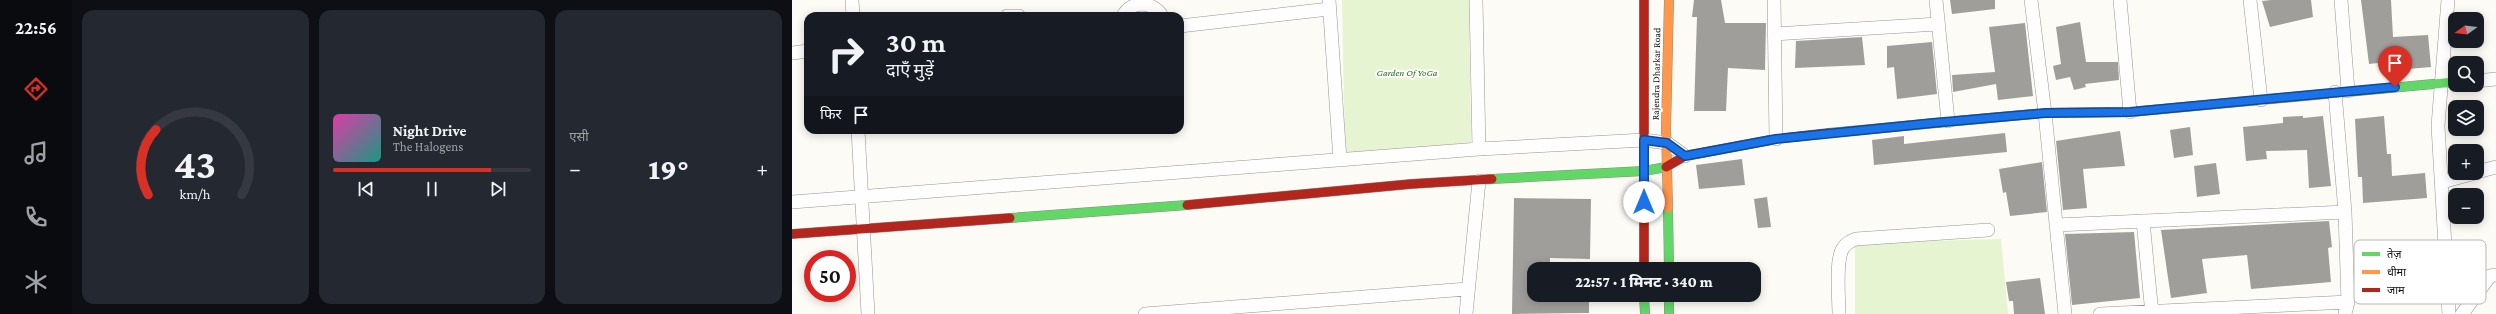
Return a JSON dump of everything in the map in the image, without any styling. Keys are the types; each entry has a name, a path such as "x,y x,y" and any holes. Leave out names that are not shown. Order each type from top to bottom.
{"street":[{"path":"852,0 853,12"},
{"path":"1476,0 1479,149"},
{"name":"Rajendra Dharkar Road","path":"1644,0 1644,262"},
{"name":"Rajendra Dharkar Road","path":"1669,0 1667,143 1669,262"},
{"path":"1774,0 1776,139"},
{"path":"1936,0 1948,122"},
{"path":"2031,0 2045,113 2065,314"},
{"path":"2120,0 2130,112"},
{"path":"2250,0 2261,100"},
{"path":"2100,314 2347,308 2340,0"},
{"path":"2448,0 2449,56"},
{"path":"1126,12 1129,8 1143,4 1156,9 1159,12"},
{"path":"1184,25 1329,5 1340,160"},
{"path":"1774,34 1938,24"},
{"path":"792,53 804,52"},
{"path":"2484,80 2496,79"},
{"path":"792,234 1288,197 1411,184 1644,171 1667,167 1685,156 1776,139 2045,113 2130,112 2448,83"},
{"path":"2445,240 2438,126 2448,87"},
{"path":"858,134 868,314"},
{"path":"792,202 1479,149 1644,140 1667,143 1685,156"},
{"path":"2484,171 2496,167"},
{"path":"2442,182 2450,180"},
{"path":"1466,314 1467,289 1479,181"},
{"path":"2056,225 2345,212"},
{"path":"2144,221 2152,313"},
{"path":"1840,314 1840,261 1842,249 1846,243 1856,239 1988,230"},
{"path":"2486,281 2490,276 2496,275"},
{"path":"1144,314 1467,289"},
{"path":"1644,302 1645,314"},
{"path":"1669,302 1669,314"},
{"path":"2448,304 2448,314"},
{"path":"2462,314 2469,304"}],"green space":[{"name":"Garden Of YoGa","path":"1342,0 1469,0 1471,144 1345,154"},
{"path":"2001,239 2008,314 1855,314 1855,243"}],"building":[{"path":"1694,0 1721,0 1725,23 1766,23 1765,70 1728,68 1726,111 1694,111 1697,17 1692,17"},
{"path":"1950,0 1995,0 1995,9 1952,14"},
{"path":"2311,0 2313,17 2270,27 2262,1"},
{"path":"2361,0 2391,0 2393,37 2428,35 2431,67 2408,69 2407,60 2369,64"},
{"path":"2080,22 2086,62 2118,62 2119,80 2085,84 2086,87 2074,90 2070,77 2056,80 2053,66 2061,64 2056,27"},
{"path":"2025,23 2033,96 1998,100 1996,84 1953,92 1952,75 1995,72 1989,27"},
{"path":"1862,37 1865,65 1795,68 1796,41"},
{"path":"1932,42 1937,94 1897,99 1894,67 1887,68 1887,46"},
{"path":"2303,116 2303,118 2323,116 2331,186 2309,188 2307,150 2266,151 2267,159 2246,161 2243,127 2283,123 2283,117"},
{"path":"2384,116 2387,154 2391,154 2392,176 2425,173 2427,198 2363,203 2362,177 2358,177 2355,119"},
{"path":"2190,127 2193,155 2174,158 2170,130"},
{"path":"2120,131 2125,166 2083,169 2087,208 2063,210 2056,141"},
{"path":"2005,133 2007,152 1874,165 1872,140 1904,136 1904,144"},
{"path":"1742,159 1745,185 1699,189 1696,165"},
{"path":"2042,162 2047,212 2010,216 2006,192 2003,193 1999,169"},
{"path":"2216,163 2220,194 2197,197 2194,166"},
{"path":"1767,197 1771,227 1758,228 1754,199"},
{"path":"1514,198 1591,199 1590,259 1550,258 1550,262 1527,262 1527,302 1589,302 1589,313 1512,314"},
{"path":"2329,221 2332,247 2328,248 2331,282 2251,289 2247,255 2202,259 2207,293 2171,298 2161,230"},
{"path":"2134,232 2140,298 2072,305 2065,234"},
{"path":"2040,278 2045,314 2014,314 2013,301 2009,301 2006,282"}],"traffic: fast":[{"path":"2336,93 2448,83"},
{"path":"1829,133 2000,117"},
{"path":"1492,179 1644,171 1666,167"},
{"path":"1010,218 1187,205"},
{"path":"1668,208 1669,262"},
{"path":"1644,302 1645,314"},
{"path":"1669,302 1669,314"}],"traffic: slow":[{"path":"1668,208 1666,129 1669,0"},
{"path":"2000,117 2045,113 2130,112 2336,93"}],"traffic: jam":[{"path":"1644,0 1644,262"},
{"path":"1666,167 1685,156 1776,139 1829,133"},
{"path":"1187,205 1411,184 1492,179"},
{"path":"792,234 1010,218"}],"route":[{"path":"1644,202 1644,140 1667,143 1685,156 1776,139 1933,123 2045,113 2130,112 2395,87"}]}
